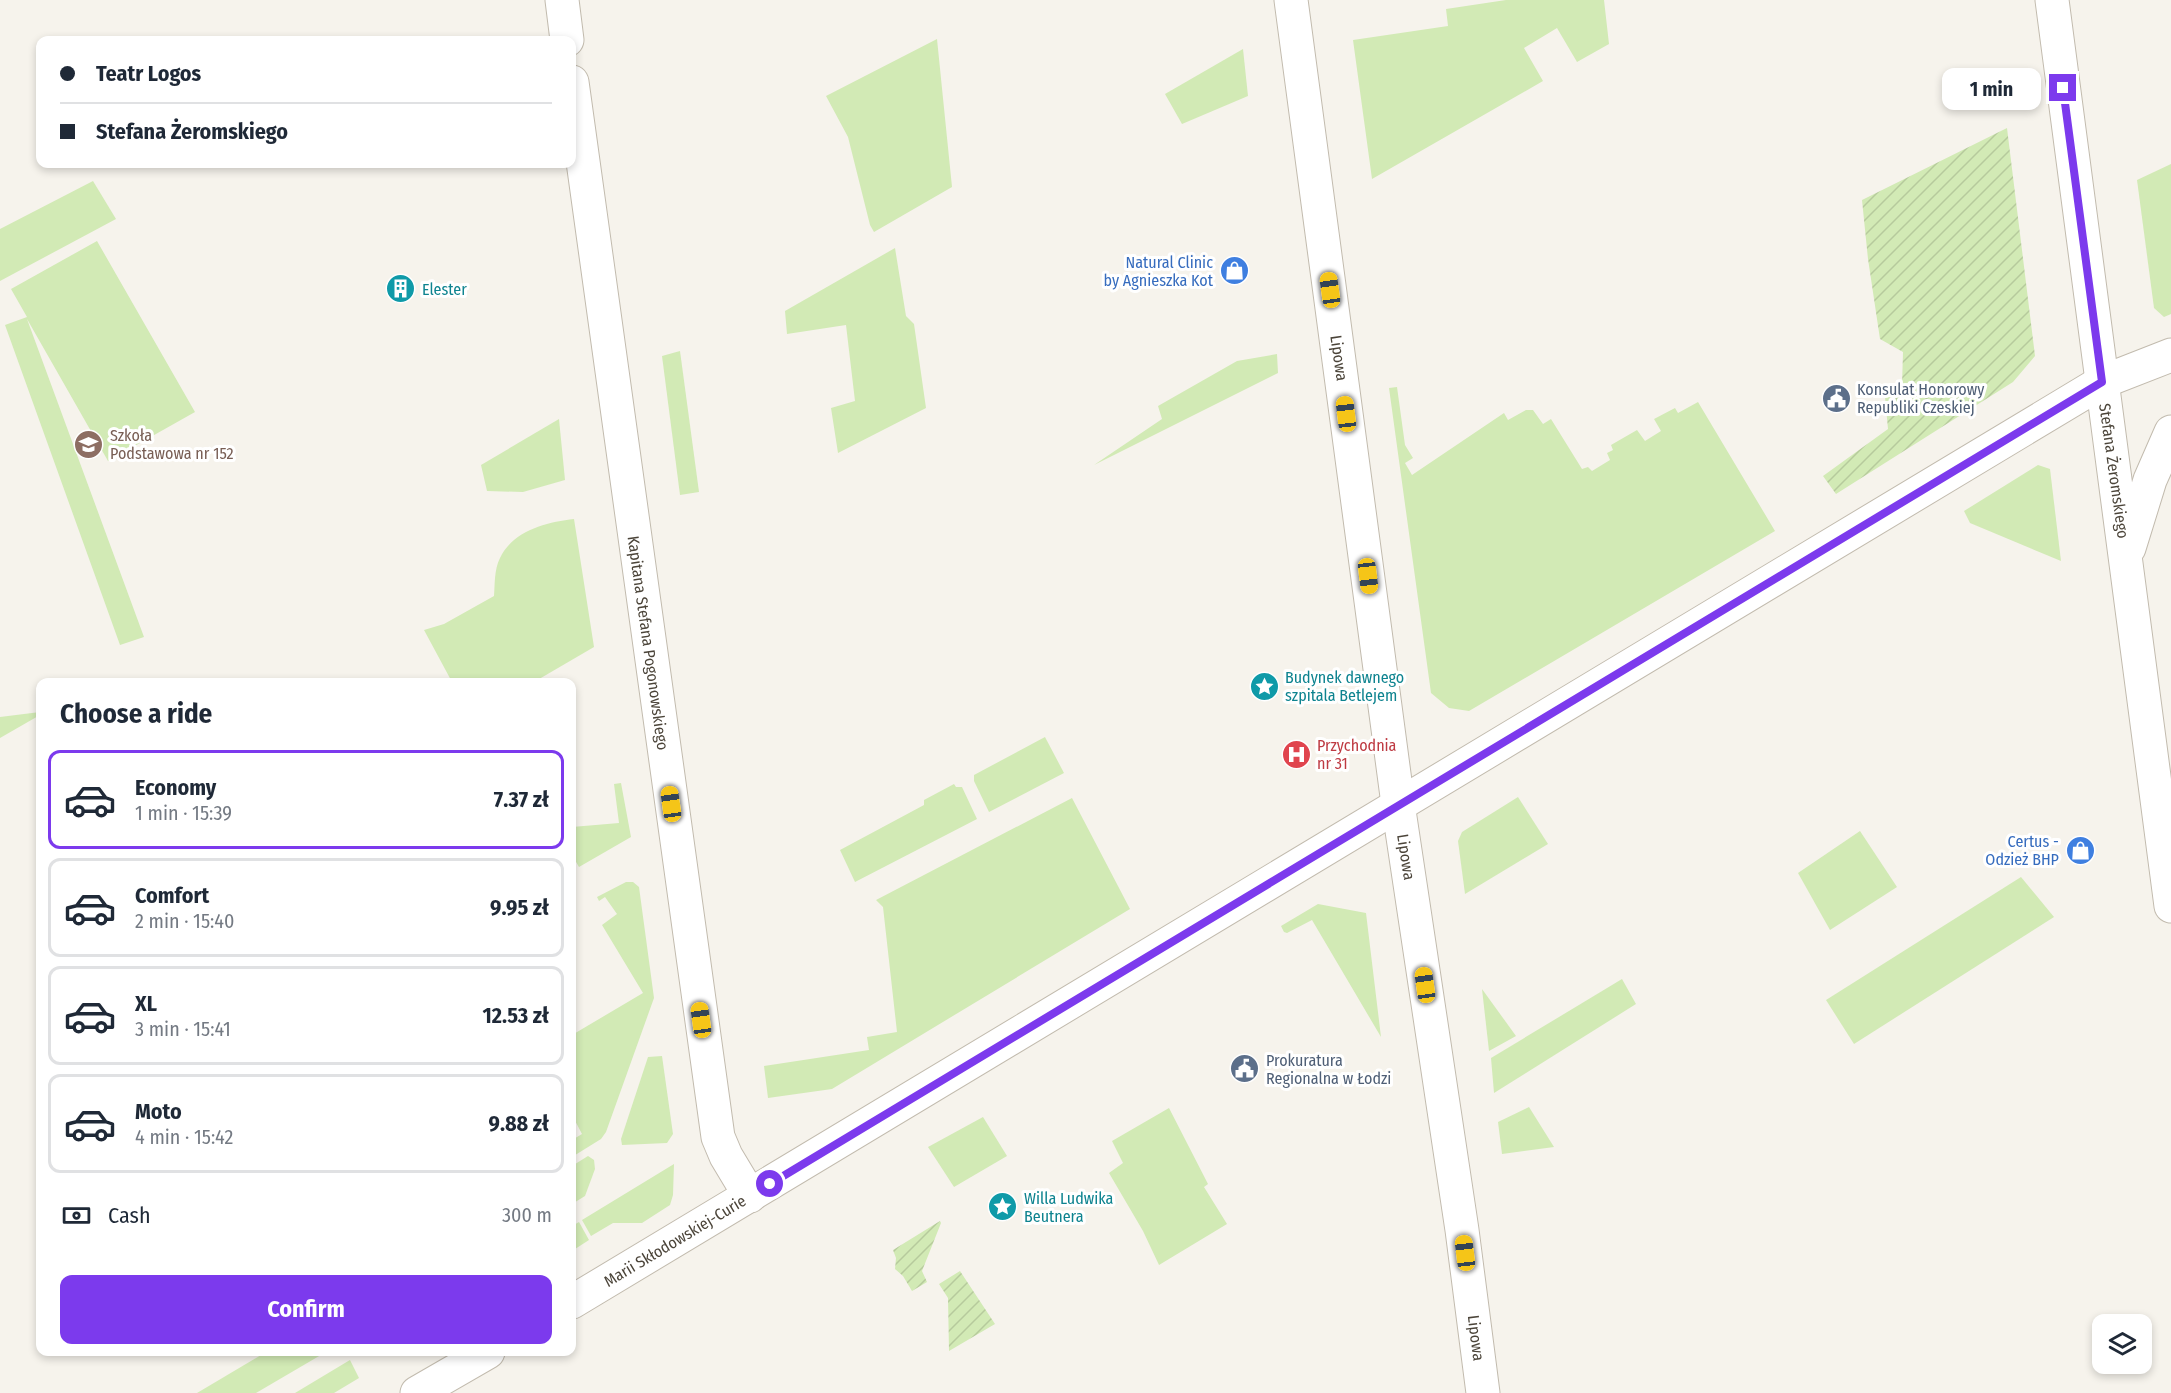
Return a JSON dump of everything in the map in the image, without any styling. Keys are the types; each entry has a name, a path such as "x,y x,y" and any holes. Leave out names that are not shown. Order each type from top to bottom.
{"street":[{"path":"562,0 566,36"},
{"name":"Lipowa","path":"1291,0 1398,804 1460,1219 1483,1393"},
{"name":"Stefana Żeromskiego","path":"2052,0 2171,906"},
{"name":"Kapitana Stefana Pogonowskiego","path":"576,111 718,1137 726,1156 750,1196"},
{"name":"Marii Skłodowskiej-Curie","path":"576,1300 2102,382 2171,355"},
{"path":"2126,555 2150,480 2171,432"},
{"path":"417,1393 481,1356"}],"green space":[{"path":"1506,0 1604,0 1609,44 1577,62 1557,28 1524,48 1543,81 1372,179 1353,40 1448,26 1446,9"},
{"path":"937,39 952,187 874,232 870,225 848,137 826,96"},
{"path":"1243,49 1248,96 1182,124 1165,94"},
{"path":"2007,128 2035,356 2013,382 1836,494 1823,476 1888,429 1885,397 1902,385 1903,352 1880,339 1862,200"},
{"path":"2171,164 2171,314 2164,317 2154,308 2137,180"},
{"path":"93,181 116,219 0,281 0,229"},
{"path":"97,241 195,412 108,461 27,319 144,637 120,645 5,325 27,317 11,289"},
{"path":"895,248 906,316 914,324 926,408 838,453 831,408 855,401 846,325 787,334 785,311"},
{"path":"680,351 699,492 680,495 662,356"},
{"path":"1277,354 1278,373 1094,465 1162,419 1158,406 1237,361"},
{"path":"1397,387 1405,445 1413,458 1405,463 1412,475 1504,413 1508,420 1526,410 1533,410 1543,424 1551,419 1582,469 1588,467 1592,471 1610,460 1607,453 1613,450 1611,445 1637,430 1645,441 1661,431 1654,419 1675,408 1678,413 1698,402 1775,531 1469,711 1449,708 1431,693 1389,388"},
{"path":"559,419 565,480 523,492 487,491 481,465"},
{"path":"2038,465 2050,469 2061,561 1970,523 1964,511"},
{"path":"574,519 594,647 541,678 450,678 424,630 444,624 494,596 498,563 506,549 522,535 552,523"},
{"path":"36,712 36,717 0,738 0,717"},
{"path":"1045,737 1064,773 989,812 974,781 974,775"},
{"path":"621,783 631,837 579,867 576,862 576,827 619,823 614,784"},
{"path":"954,784 956,787 962,787 977,819 855,882 840,850 924,805 924,800"},
{"path":"1518,797 1548,844 1465,894 1458,841 1462,832"},
{"path":"1072,798 1130,909 832,1089 768,1098 764,1066 869,1050 867,1037 897,1032 883,907 876,900"},
{"path":"1860,831 1897,887 1830,930 1798,873"},
{"path":"2021,877 2054,917 1854,1044 1826,1000"},
{"path":"626,882 633,882 639,887 654,998 606,1132 601,1139 576,1155 576,1138 582,1134 576,1123 576,1033 643,993 602,925 617,914 605,897 599,901 597,897"},
{"path":"1318,904 1366,913 1381,1037 1312,920 1287,933 1281,926"},
{"path":"1622,979 1636,1004 1494,1093 1491,1058"},
{"path":"1482,989 1516,1036 1489,1051"},
{"path":"662,1056 673,1134 667,1143 622,1145 621,1139 648,1057"},
{"path":"1529,1107 1554,1147 1502,1154 1498,1122"},
{"path":"1169,1108 1208,1184 1204,1187 1227,1224 1159,1265 1143,1231 1109,1173 1123,1163 1112,1141"},
{"path":"983,1117 1007,1156 954,1187 928,1147"},
{"path":"588,1156 594,1160 595,1169 585,1196 576,1202 576,1164"},
{"path":"674,1164 673,1195 670,1205 642,1223 613,1223 591,1236 582,1220"},
{"path":"940,1221 922,1271 927,1282 912,1291 903,1276 895,1269 896,1258 893,1250"},
{"path":"579,1222 589,1240 576,1248 576,1224"},
{"path":"960,1271 995,1324 949,1351 948,1298 939,1284"},
{"path":"259,1356 319,1356 256,1393 197,1393"},
{"path":"350,1360 359,1378 334,1393 295,1393"}],"place":[{"name":"Natural Clinic by Agnieszka Kot","path":"1234,271"},
{"name":"Elester","path":"401,289"},
{"name":"Konsulat Honorowy Republiki Czeskiej","path":"1836,398"},
{"name":"Szkoła Podstawowa nr 152","path":"89,444"},
{"name":"Budynek dawnego szpitala Betlejem","path":"1264,686"},
{"name":"Przychodnia nr 31","path":"1296,754"},
{"name":"Certus - Odzież BHP","path":"2080,850"},
{"name":"Prokuratura Regionalna w Łodzi","path":"1245,1069"},
{"name":"Willa Ludwika Beutnera","path":"1003,1207"}],"route":[{"path":"770,1184 2102,382 2063,88"}]}
